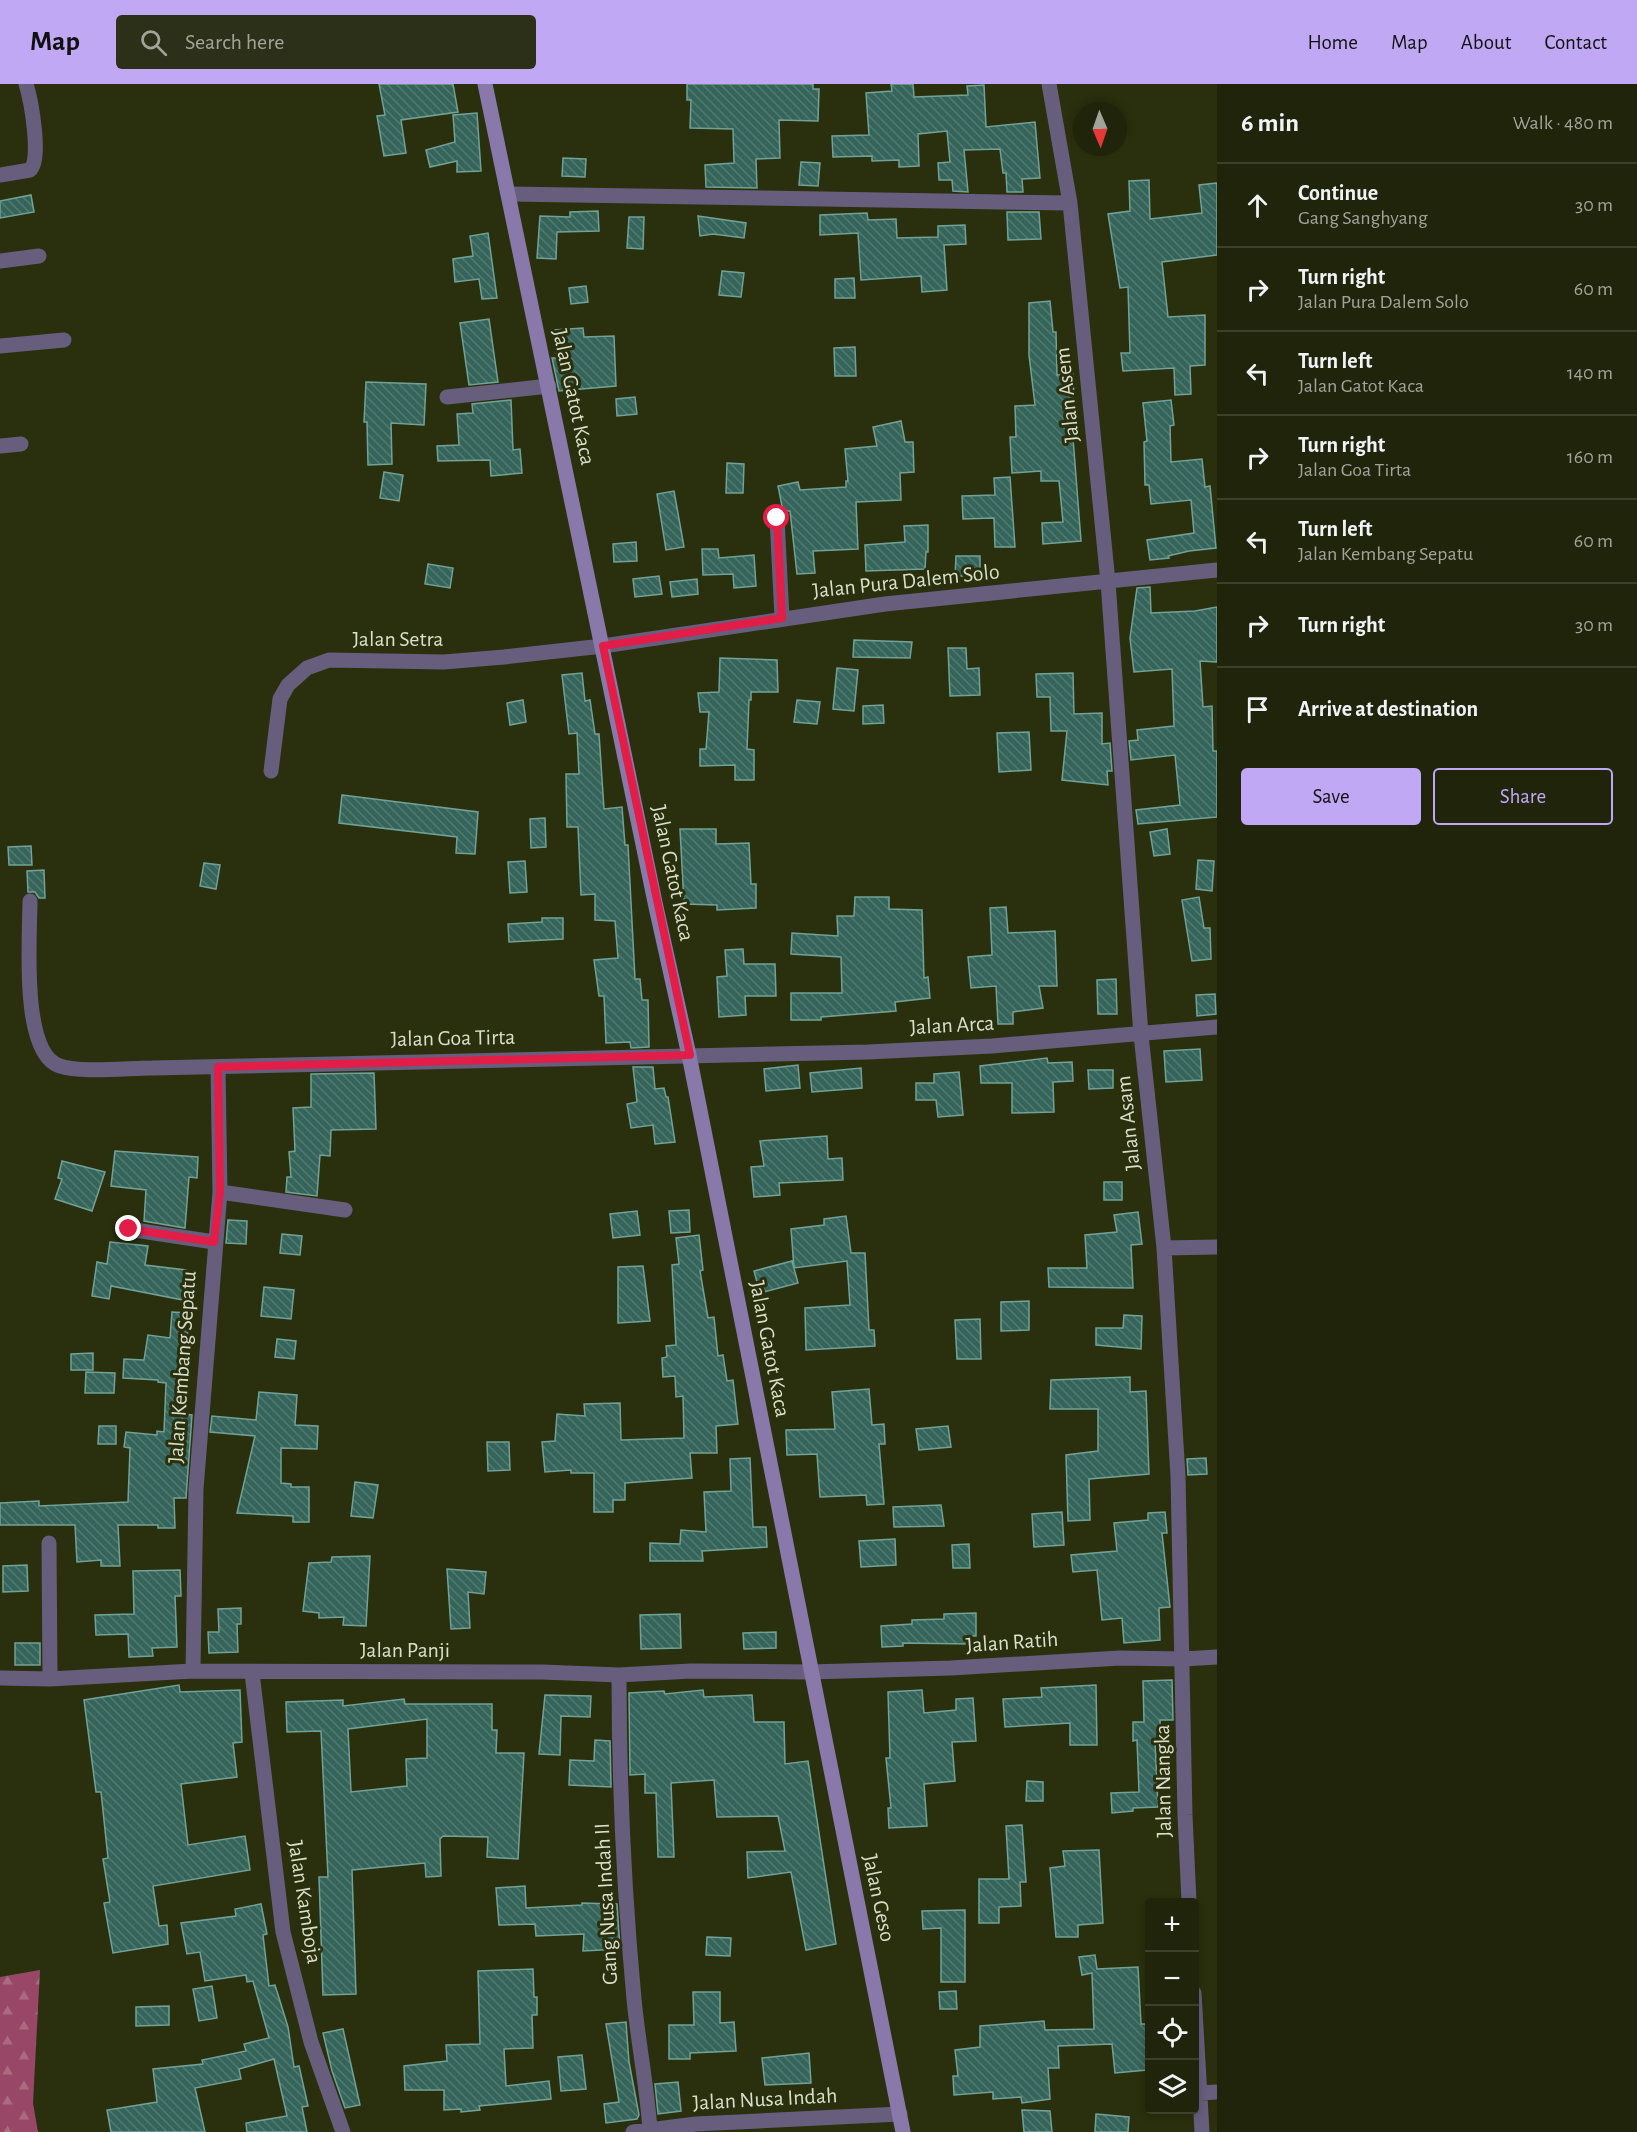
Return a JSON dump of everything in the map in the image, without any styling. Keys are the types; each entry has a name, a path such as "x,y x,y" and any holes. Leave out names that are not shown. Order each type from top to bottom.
{"main road":[{"name":"Jalan Gatot Kaca","path":"485,84 690,1055 810,1672"},
{"name":"Jalan Geso","path":"810,1672 903,2132"}],"street":[{"path":"0,175 30,170 36,160 31,104 26,84"},
{"name":"Jalan Asem","path":"1048,84 1070,204 1108,582"},
{"path":"509,195 1070,204"},
{"path":"0,261 39,256"},
{"path":"0,346 64,340"},
{"path":"447,397 549,386"},
{"path":"0,446 21,444"},
{"path":"777,518 782,618"},
{"name":"Jalan Pura Dalem Solo","path":"603,646 885,604 1217,570"},
{"name":"Jalan Asam","path":"1108,582 1141,1035 1164,1248 1178,1476 1184,1659"},
{"name":"Jalan Setra","path":"271,771 280,699 288,686 316,664 329,660 444,662 603,646"},
{"name":"Jalan Goa Tirta","path":"30,901 32,1016 36,1038 53,1062 68,1067 218,1067 690,1055"},
{"name":"Jalan Arca","path":"690,1055 868,1052 1141,1035 1217,1027"},
{"name":"Jalan Kembang Sepatu","path":"193,1671 196,1489 214,1242 220,1192 218,1067"},
{"path":"220,1192 345,1210"},
{"path":"129,1229 214,1242"},
{"path":"1164,1248 1217,1247"},
{"path":"49,1543 50,1679"},
{"name":"Jalan Ratih","path":"810,1672 951,1668 1119,1658 1217,1657"},
{"name":"Jalan Nangka","path":"1184,1659 1185,1815 1190,1898"},
{"name":"Jalan Panji","path":"0,1678 50,1679 193,1671 252,1673 542,1672 619,1675 691,1671 810,1672"},
{"name":"Jalan Kamboja","path":"252,1673 283,1932 311,2042 343,2132"},
{"name":"Gang Nusa Indah II","path":"619,1675 634,2000 646,2074 650,2130"},
{"path":"1195,2006 1202,2132"},
{"path":"1200,2093 1217,2092"},
{"name":"Jalan Nusa Indah","path":"633,2132 696,2124 900,2114"}],"green space":[{"path":"40,1970 33,2103 38,2132 0,2132 0,1977"}],"building":[{"path":"379,84 453,84 458,112 401,120 406,153 384,156 377,116 385,115"},
{"path":"687,84 813,84 813,89 819,89 818,121 779,120 780,158 756,159 757,188 706,187 705,165 734,163 733,129 690,128 691,100 687,100"},
{"path":"891,84 913,84 914,97 968,95 967,86 984,85 986,127 1035,122 1040,178 1022,179 1023,192 1007,192 1006,173 1003,173 1000,149 964,150 968,192 953,191 952,180 939,180 938,163 950,162 947,131 918,134 919,166 899,167 899,160 872,161 872,156 833,157 832,136 869,135 866,93 892,91"},
{"path":"477,113 481,171 457,172 457,161 430,167 426,150 455,142 453,115"},
{"path":"563,158 586,159 585,177 562,176"},
{"path":"801,162 820,163 818,186 799,185"},
{"path":"1149,180 1150,219 1202,213 1199,185 1217,183 1217,255 1162,262 1168,317 1205,315 1205,365 1190,366 1191,394 1175,395 1174,368 1123,371 1121,353 1130,353 1128,287 1120,288 1108,214 1130,211 1129,181"},
{"path":"31,195 34,212 0,218 0,201"},
{"path":"598,211 599,231 557,232 556,259 537,258 540,216 570,217 570,212"},
{"path":"1007,212 1039,212 1041,239 1008,240"},
{"path":"867,213 868,220 896,219 897,238 938,237 938,226 965,225 966,244 944,245 947,290 922,292 921,276 861,280 858,233 820,235 820,215"},
{"path":"698,216 746,223 744,238 713,234 700,236"},
{"path":"629,217 644,217 643,249 627,248"},
{"path":"488,233 497,298 482,299 479,279 455,282 453,259 473,256 470,236"},
{"path":"722,271 744,273 741,297 719,295"},
{"path":"854,278 855,298 835,298 835,279"},
{"path":"586,286 588,302 571,304 569,288"},
{"path":"1050,301 1053,332 1056,332 1057,375 1073,374 1074,399 1070,399 1081,541 1043,544 1042,523 1063,522 1059,481 1041,481 1041,471 1012,473 1010,437 1016,437 1015,406 1035,405 1029,355 1029,303"},
{"path":"489,319 498,382 469,385 460,323"},
{"path":"583,328 584,337 614,336 616,386 559,391 552,358 556,358 554,330"},
{"path":"855,347 856,376 835,376 834,348"},
{"path":"366,382 426,384 424,425 391,423 392,464 368,465 367,422 364,422"},
{"path":"635,397 637,414 617,416 616,399"},
{"path":"511,400 513,450 520,449 522,473 491,476 490,460 438,461 437,446 459,445 457,414 473,413 472,404"},
{"path":"1171,400 1174,425 1170,426 1171,462 1202,459 1205,487 1210,486 1216,548 1189,551 1168,556 1169,558 1150,560 1147,540 1194,533 1191,500 1151,504 1149,485 1145,485 1144,442 1147,441 1143,403"},
{"path":"901,421 905,442 913,442 914,472 900,473 901,500 856,502 858,549 813,551 815,573 797,574 790,511 783,511 778,486 798,482 800,490 846,487 846,481 848,481 845,449 877,446 873,427"},
{"path":"727,463 744,464 743,493 726,493"},
{"path":"384,472 403,475 399,501 380,498"},
{"path":"1010,477 1015,547 995,547 994,518 963,519 962,496 995,495 994,478"},
{"path":"674,491 684,547 666,550 657,494"},
{"path":"928,525 928,552 926,552 925,569 866,571 865,545 905,542 904,526"},
{"path":"636,542 637,561 614,562 613,544"},
{"path":"702,549 718,549 719,558 754,555 756,586 734,588 733,574 703,575"},
{"path":"956,556 980,556 980,576 955,576"},
{"path":"428,564 453,568 450,588 425,584"},
{"path":"659,576 662,594 635,597 633,579"},
{"path":"697,579 698,594 672,597 670,582"},
{"path":"1150,587 1151,613 1195,611 1217,607 1217,662 1200,661 1203,707 1212,706 1213,751 1217,751 1217,817 1138,824 1136,810 1180,805 1175,755 1131,760 1129,741 1138,740 1137,730 1174,726 1172,669 1134,672 1130,638 1137,588"},
{"path":"854,640 912,642 910,658 853,657"},
{"path":"948,648 966,648 967,669 979,668 980,695 950,696"},
{"path":"720,658 777,660 778,692 751,692 751,700 749,700 747,749 754,750 754,780 735,780 735,765 700,766 700,749 706,749 709,712 700,712 698,693 719,692"},
{"path":"837,668 858,670 854,711 833,709"},
{"path":"582,673 585,701 590,700 595,734 599,734 604,809 622,807 625,845 628,845 635,979 640,979 642,1000 648,1000 649,1047 631,1048 630,1042 606,1043 604,996 599,996 594,960 618,958 615,921 595,920 595,894 581,895 578,827 567,827 566,774 579,774 577,733 569,734 562,675"},
{"path":"1073,673 1074,714 1102,713 1102,744 1110,743 1112,771 1107,771 1108,785 1062,780 1067,731 1051,731 1050,697 1037,697 1036,674"},
{"path":"523,700 526,722 510,725 507,703"},
{"path":"797,700 820,702 817,724 794,722"},
{"path":"883,705 884,723 863,724 863,706"},
{"path":"1029,732 1031,770 999,772 997,733"},
{"path":"342,795 478,812 475,854 456,853 457,837 339,823"},
{"path":"545,818 546,847 531,848 530,819"},
{"path":"680,829 716,829 716,844 749,843 751,884 756,884 756,908 717,910 717,905 684,904"},
{"path":"1167,829 1170,854 1154,856 1150,832"},
{"path":"31,846 32,865 9,865 8,847"},
{"path":"1198,860 1214,861 1212,891 1196,889"},
{"path":"525,861 527,892 510,893 508,862"},
{"path":"204,863 220,865 216,889 200,886"},
{"path":"44,870 45,898 39,898 35,892 28,892 27,871"},
{"path":"855,897 889,897 889,909 922,910 924,978 928,977 930,998 895,1002 896,1011 821,1017 821,1020 791,1020 791,993 842,993 841,957 791,954 792,933 838,936 837,916 854,916"},
{"path":"1199,897 1204,928 1210,928 1211,959 1192,961 1182,900"},
{"path":"1006,907 1008,933 1055,931 1057,986 1039,986 1043,1008 1013,1012 1013,1024 998,1024 996,986 971,988 968,957 992,955 990,908"},
{"path":"542,918 563,918 563,939 509,942 508,924 542,922"},
{"path":"743,949 744,964 775,964 776,996 745,996 746,1015 719,1017 717,977 727,976 725,950"},
{"path":"1116,979 1117,1014 1098,1014 1097,980"},
{"path":"1215,994 1216,1014 1197,1016 1196,995"},
{"path":"1200,1049 1202,1080 1166,1082 1164,1051"},
{"path":"1047,1058 1048,1063 1072,1062 1073,1081 1053,1082 1054,1112 1012,1113 1012,1083 981,1083 980,1066"},
{"path":"798,1065 800,1088 766,1091 764,1069"},
{"path":"633,1067 653,1067 655,1089 664,1088 666,1097 668,1097 675,1142 655,1144 653,1125 631,1128 627,1104 637,1102"},
{"path":"861,1068 862,1088 812,1092 810,1073"},
{"path":"1088,1070 1113,1070 1113,1088 1089,1089"},
{"path":"959,1072 963,1115 938,1117 936,1100 916,1100 916,1083 934,1083 934,1074"},
{"path":"374,1073 376,1129 331,1130 330,1156 320,1155 317,1196 286,1192 287,1177 291,1177 289,1152 295,1151 293,1108 311,1107 311,1074"},
{"path":"827,1136 828,1159 842,1158 843,1180 779,1183 780,1195 754,1197 751,1167 764,1166 760,1141"},
{"path":"115,1151 198,1157 197,1178 189,1177 185,1228 144,1221 146,1190 111,1186"},
{"path":"62,1161 105,1172 92,1211 55,1199 62,1179 58,1178"},
{"path":"1104,1182 1122,1182 1122,1200 1104,1200"},
{"path":"689,1210 690,1232 671,1233 669,1211"},
{"path":"637,1211 640,1235 613,1238 610,1214"},
{"path":"1138,1212 1142,1244 1131,1245 1133,1288 1049,1287 1048,1268 1087,1268 1085,1235 1117,1232 1114,1215"},
{"path":"846,1216 851,1253 865,1253 869,1330 874,1330 875,1346 806,1350 805,1308 850,1305 847,1261 794,1268 791,1229 824,1225 824,1219"},
{"path":"228,1220 247,1221 246,1244 226,1243"},
{"path":"282,1234 302,1236 300,1255 280,1253"},
{"path":"699,1235 703,1270 700,1271 708,1318 714,1317 718,1356 723,1355 727,1381 733,1380 738,1424 716,1426 717,1453 690,1453 692,1478 625,1483 625,1500 613,1500 613,1512 594,1512 594,1473 571,1473 571,1470 545,1472 542,1442 555,1441 557,1414 585,1416 584,1404 620,1403 621,1440 684,1438 683,1396 676,1397 675,1376 663,1377 662,1358 667,1357 666,1346 676,1345 672,1265 679,1264 676,1238"},
{"path":"110,1242 148,1246 145,1265 186,1270 183,1300 111,1286 109,1299 92,1296 97,1262 107,1264"},
{"path":"792,1261 798,1283 760,1293 754,1271"},
{"path":"643,1266 650,1321 618,1323 618,1267"},
{"path":"264,1287 294,1290 291,1319 261,1316"},
{"path":"1029,1301 1029,1330 1001,1331 1001,1302"},
{"path":"172,1312 190,1313 181,1390 184,1390 183,1414 192,1415 186,1498 174,1498 175,1528 158,1528 158,1525 118,1525 120,1566 101,1566 101,1560 77,1562 75,1525 0,1525 0,1503 39,1501 39,1506 128,1502 130,1448 124,1447 126,1432 157,1435 157,1431 164,1432 166,1383 158,1382 158,1380 123,1378 124,1359 144,1360 148,1335 170,1338"},
{"path":"1124,1315 1142,1316 1141,1349 1096,1345 1096,1328 1123,1328"},
{"path":"980,1319 981,1359 957,1359 955,1320"},
{"path":"277,1339 296,1341 294,1359 275,1357"},
{"path":"93,1353 93,1370 71,1370 71,1354"},
{"path":"86,1372 115,1373 114,1393 85,1393"},
{"path":"1130,1377 1130,1392 1146,1391 1149,1474 1089,1479 1090,1520 1068,1521 1066,1455 1098,1451 1098,1409 1050,1409 1051,1380"},
{"path":"869,1389 872,1425 884,1424 885,1444 879,1444 884,1504 867,1505 866,1495 820,1497 817,1454 787,1455 786,1430 835,1429 832,1392"},
{"path":"259,1392 297,1395 295,1425 318,1426 317,1449 281,1448 281,1483 291,1484 291,1487 309,1487 309,1522 293,1522 293,1516 237,1513 255,1436 210,1432 212,1416 256,1420"},
{"path":"99,1426 116,1426 116,1444 98,1444"},
{"path":"948,1426 951,1447 919,1450 916,1429"},
{"path":"487,1442 509,1442 510,1470 488,1471"},
{"path":"750,1458 753,1527 766,1527 767,1547 702,1551 703,1561 650,1561 650,1543 680,1544 681,1530 706,1532 704,1492 731,1491 730,1459"},
{"path":"1206,1458 1207,1474 1188,1475 1187,1459"},
{"path":"355,1482 378,1485 373,1518 351,1516"},
{"path":"941,1505 944,1526 894,1527 893,1507"},
{"path":"1062,1512 1064,1545 1034,1547 1032,1514"},
{"path":"1165,1512 1167,1533 1162,1533 1170,1607 1159,1608 1160,1640 1124,1643 1122,1618 1102,1620 1097,1570 1073,1572 1071,1555 1117,1551 1114,1523 1148,1520 1148,1513"},
{"path":"895,1539 896,1565 861,1567 859,1541"},
{"path":"969,1544 970,1568 953,1568 952,1545"},
{"path":"370,1556 366,1626 343,1625 344,1617 319,1618 319,1613 303,1611 309,1563 331,1562 332,1557"},
{"path":"27,1565 28,1591 3,1592 3,1566"},
{"path":"447,1569 486,1572 484,1594 468,1592 470,1628 451,1629"},
{"path":"180,1570 181,1596 175,1596 177,1647 152,1648 153,1656 129,1657 128,1634 96,1635 95,1615 134,1614 133,1571"},
{"path":"241,1608 241,1624 237,1624 238,1652 209,1653 208,1632 219,1632 218,1609"},
{"path":"976,1613 976,1636 970,1636 971,1644 903,1643 903,1646 882,1647 881,1626 912,1624 912,1620 944,1619 944,1614"},
{"path":"680,1614 681,1648 641,1649 640,1615"},
{"path":"776,1632 776,1648 744,1649 743,1633"},
{"path":"15,1643 40,1643 40,1665 15,1665"},
{"path":"1172,1680 1173,1720 1160,1720 1161,1740 1155,1740 1158,1807 1133,1808 1133,1811 1112,1813 1111,1793 1139,1792 1137,1740 1133,1741 1133,1722 1144,1722 1143,1681"},
{"path":"179,1685 180,1692 240,1690 242,1742 233,1743 237,1777 181,1784 188,1845 245,1836 250,1870 153,1886 159,1926 167,1925 168,1944 113,1953 104,1903 110,1902 103,1859 108,1858 101,1792 96,1792 84,1700"},
{"path":"1096,1685 1097,1745 1070,1745 1070,1723 1005,1727 1003,1699 1042,1697 1041,1688"},
{"path":"703,1690 704,1697 752,1695 754,1722 784,1722 785,1764 808,1761 836,1944 806,1950 791,1872 748,1878 747,1852 785,1851 778,1816 717,1817 714,1780 671,1783 674,1857 658,1857 656,1793 645,1793 645,1774 630,1775 629,1693 664,1691 665,1694"},
{"path":"922,1690 924,1713 956,1710 956,1699 973,1698 976,1741 952,1742 955,1781 924,1784 927,1826 889,1828 888,1808 891,1808 886,1758 890,1758 888,1692"},
{"path":"545,1695 591,1696 590,1717 561,1716 560,1755 539,1754"},
{"path":"404,1699 405,1704 492,1704 492,1730 497,1730 496,1753 524,1753 518,1859 487,1857 488,1837 443,1836 440,1839 441,1876 426,1877 425,1863 352,1870 356,1994 323,1995 319,1877 328,1877 321,1731 287,1732 286,1702 343,1700 343,1706","holes":["427,1719 427,1758 406,1759 407,1786 351,1792 348,1729"]},
{"path":"595,1740 610,1741 611,1787 569,1785 570,1760 594,1761"},
{"path":"1027,1781 1043,1782 1043,1801 1026,1801"},
{"path":"1022,1825 1026,1882 1020,1882 1021,1906 999,1907 999,1923 979,1923 979,1879 1009,1879 1006,1826"},
{"path":"1099,1850 1103,1923 1078,1925 1078,1937 1056,1937 1050,1868 1065,1866 1063,1851"},
{"path":"525,1886 526,1908 582,1905 582,1903 617,1904 620,1949 583,1951 584,1934 536,1936 535,1924 499,1925 496,1888"},
{"path":"261,1904 267,1934 263,1935 269,1986 275,1985 288,2027 294,2067 299,2066 308,2106 302,2107 307,2132 247,2132 246,2123 287,2116 274,2059 239,2069 241,2079 195,2088 205,2132 111,2132 107,2110 157,2102 153,2069 203,2064 202,2060 246,2051 244,2044 269,2038 253,1981 247,1982 246,1975 205,1981 200,1952 187,1954 181,1923 236,1916 235,1909"},
{"path":"965,1910 965,1982 941,1982 941,1928 923,1929 922,1911"},
{"path":"707,1937 731,1938 730,1956 706,1955"},
{"path":"1095,1955 1097,1969 1138,1967 1141,2024 1145,2024 1145,2070 1115,2073 1112,2044 1058,2046 1059,2068 1048,2068 1050,2099 1022,2103 1021,2097 993,2099 993,2092 954,2095 953,2076 958,2076 955,2050 980,2047 980,2026 1044,2021 1045,2030 1094,2029 1092,1973 1082,1975 1079,1957"},
{"path":"533,1969 537,2015 532,2015 533,2048 504,2049 506,2086 549,2081 551,2099 479,2106 480,2110 461,2112 461,2109 444,2110 444,2090 405,2090 404,2066 447,2061 446,2045 480,2044 478,1971"},
{"path":"212,1986 217,2018 199,2021 193,1989"},
{"path":"956,1991 957,2009 940,2009 939,1992"},
{"path":"693,1992 720,1992 720,2023 734,2022 736,2051 690,2053 690,2059 669,2059 669,2025 694,2025"},
{"path":"169,2006 169,2025 136,2026 136,2007"},
{"path":"626,2022 629,2062 639,2115 637,2119 606,2123 604,2104 619,2102 606,2024"},
{"path":"343,2029 360,2105 345,2108 332,2071 323,2033"},
{"path":"809,2053 811,2083 765,2085 762,2058"},
{"path":"582,2055 586,2089 561,2091 558,2057"},
{"path":"678,2082 681,2111 658,2114 655,2084"},
{"path":"1022,2110 1050,2111 1052,2132 1024,2132"},
{"path":"1096,2114 1129,2117 1128,2132 1095,2132"}],"route":[{"path":"129,1229 214,1242 220,1192 218,1067 690,1055 656,907 603,646 782,618 777,518"}]}
